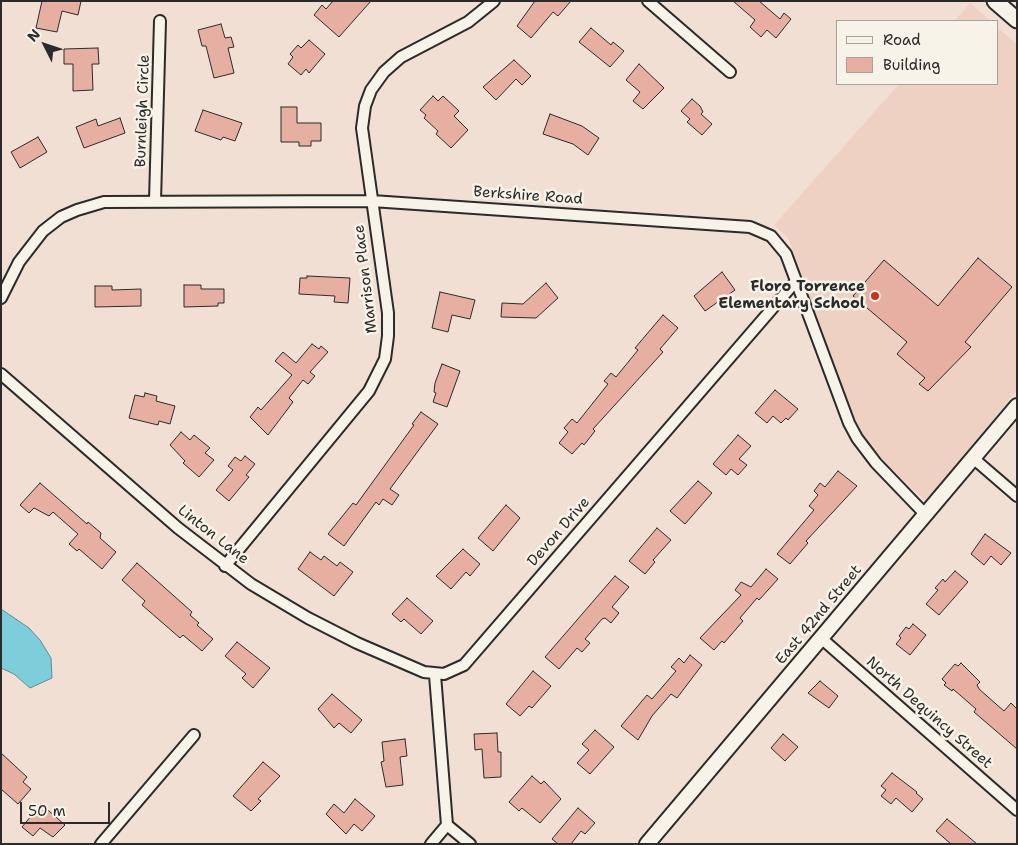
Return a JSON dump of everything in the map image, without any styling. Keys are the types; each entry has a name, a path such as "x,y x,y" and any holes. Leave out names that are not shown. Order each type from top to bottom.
{"main road":[{"path":"994,1 1017,20"}],"street":[{"name":"Marrison Place","path":"225,566 369,390 381,371 387,348 389,325 362,128 367,101 374,86 388,68 401,57 468,22 494,1"},
{"path":"648,1 730,72"},
{"name":"Burnleigh Circle","path":"155,201 160,21"},
{"name":"Berkshire Road","path":"1,298 28,248 43,231 61,217 87,206 104,202 372,201 744,225 761,230 776,240 786,254 851,428 876,463 925,514"},
{"name":"Devon Drive","path":"435,675 444,674 464,665 796,281"},
{"name":"Linton Lane","path":"1,374 178,528 225,566 270,596 322,626 424,672 435,675"},
{"name":"East 42nd Street","path":"647,844 1017,406"},
{"path":"973,458 1017,496"},
{"name":"North Dequincy Street","path":"821,638 1017,810"},
{"path":"431,844 447,825 435,675"},
{"path":"101,844 194,735"},
{"path":"447,825 470,844"}],"shaded area":[{"path":"970,3 990,20 955,20"},
{"path":"998,28 1017,44 1017,390 926,502 888,465 865,439 850,407 788,238 774,225 898,85 998,85"}],"water":[{"path":"1,609 29,628 40,640 51,658 52,678 30,688 14,674 1,668"}],"building":[{"path":"42,1 81,1 78,15 62,11 57,32 36,28"},
{"path":"333,1 371,1 339,37 314,15 322,5 326,9"},
{"path":"535,1 571,1 558,16 553,12 531,38 517,26"},
{"path":"733,1 759,1 780,19 784,13 791,19 776,38 767,30 761,37 750,27 755,20"},
{"path":"221,24 225,38 231,37 234,47 228,48 234,73 214,78 206,46 202,46 198,30"},
{"path":"591,28 611,45 613,42 624,51 610,67 579,42"},
{"path":"309,40 325,54 309,73 306,69 301,75 288,64 293,57 290,54 298,45 301,48"},
{"path":"98,48 99,64 92,64 93,90 73,91 73,64 64,64 64,49"},
{"path":"514,60 531,76 522,85 516,79 496,100 483,87"},
{"path":"639,64 664,88 643,109 633,101 640,92 626,80"},
{"path":"433,96 438,101 443,96 459,111 454,116 468,130 451,148 436,134 438,131 424,118 426,115 420,110"},
{"path":"692,99 700,106 703,112 701,114 712,124 702,135 687,122 690,119 681,111"},
{"path":"281,107 297,107 297,123 321,123 321,141 311,141 311,146 299,146 299,142 281,142"},
{"path":"203,110 242,123 235,141 223,137 221,140 195,131"},
{"path":"550,114 582,126 599,138 588,155 573,144 543,134"},
{"path":"120,118 125,133 84,148 76,127 96,119 98,126"},
{"path":"38,137 47,152 20,168 11,152"},
{"path":"978,258 1012,287 965,342 971,347 928,391 919,384 925,378 897,354 907,342 853,296 884,260 938,306"},
{"path":"722,272 735,290 705,311 694,296"},
{"path":"307,276 350,278 348,303 334,302 335,296 299,294 300,278 307,278"},
{"path":"546,283 558,298 536,318 501,317 502,303 523,304"},
{"path":"184,285 201,285 201,289 224,289 224,303 218,303 218,306 184,307"},
{"path":"95,286 112,286 112,290 141,289 141,306 95,307"},
{"path":"440,292 475,300 470,319 452,315 448,332 432,328"},
{"path":"663,315 678,328 660,349 663,352 593,429 595,431 584,445 582,443 572,454 559,443 568,432 564,428 572,419 577,423 608,384 604,381 611,373 616,377 638,350 635,348"},
{"path":"312,344 319,349 321,346 328,352 310,372 315,376 308,384 303,380 289,398 293,402 268,435 250,417 258,407 261,410 292,375 275,361 283,352 296,363"},
{"path":"442,364 460,371 447,407 433,402 436,393 434,392 435,383"},
{"path":"775,390 798,409 788,420 786,418 781,423 773,416 767,423 755,413"},
{"path":"145,393 157,396 156,401 175,406 170,424 159,421 158,425 129,418 135,395 144,397"},
{"path":"421,412 438,424 390,489 399,495 392,505 383,499 379,505 376,502 344,546 328,534 353,503 356,505 414,425 412,424"},
{"path":"181,432 190,440 194,435 210,448 205,453 214,460 199,477 183,463 185,461 170,445"},
{"path":"738,435 751,446 739,459 747,465 738,475 731,469 726,475 713,464"},
{"path":"245,456 255,464 246,475 249,477 229,501 216,490 233,470 228,466 235,457 241,461"},
{"path":"838,471 857,486 806,541 808,543 790,564 777,554 814,510 809,506 818,495 814,491 820,483 825,487"},
{"path":"698,481 712,493 685,524 670,511"},
{"path":"40,483 87,524 88,522 101,533 100,538 116,552 102,569 79,549 77,551 69,544 78,534 53,512 49,516 34,508 29,513 20,505"},
{"path":"506,505 520,518 493,551 478,538"},
{"path":"657,528 671,540 653,560 655,562 645,574 629,561"},
{"path":"985,534 1011,553 1001,565 991,556 984,565 971,554"},
{"path":"463,549 480,564 470,576 466,572 451,589 436,576"},
{"path":"310,552 321,560 324,556 337,566 340,562 353,572 334,596 298,569"},
{"path":"137,563 192,612 190,615 199,623 197,625 213,639 202,651 183,635 180,638 142,605 145,601 122,580"},
{"path":"766,569 778,579 759,600 757,598 740,618 743,621 724,643 722,641 714,650 700,638 741,595 735,590 741,582 751,587"},
{"path":"955,571 968,582 939,615 926,604 938,590 935,588 943,579 945,582"},
{"path":"615,576 629,587 612,607 619,613 611,623 605,618 602,619 585,639 590,643 582,652 577,648 559,669 545,657"},
{"path":"407,598 433,621 421,634 404,619 401,622 392,614"},
{"path":"913,624 926,635 910,655 896,644 906,627 909,629"},
{"path":"237,642 270,668 253,688 242,678 246,674 225,656"},
{"path":"690,655 702,665 677,698 671,694 652,716 638,740 621,726 647,695 652,699 676,671 671,667 679,658 684,663"},
{"path":"961,663 980,682 977,685 979,689 1004,711 1011,703 1017,709 1017,749 974,712 976,709 953,689 952,691 944,685 946,683 942,679 955,664 958,666"},
{"path":"533,671 551,686 532,708 529,706 520,716 506,704"},
{"path":"820,681 838,696 829,708 808,693"},
{"path":"332,694 362,720 351,733 339,723 334,728 318,709"},
{"path":"595,730 614,747 590,774 577,763 589,750 582,744"},
{"path":"497,733 498,752 501,752 501,777 484,778 482,749 475,750 474,734"},
{"path":"783,734 798,747 785,761 771,748"},
{"path":"405,739 407,756 400,757 403,785 386,787 381,762 384,761 382,742"},
{"path":"1,753 27,777 23,782 31,789 18,804 1,789"},
{"path":"263,762 280,776 258,799 261,801 251,811 233,796"},
{"path":"892,773 917,792 923,799 912,812 896,798 891,804 881,796 886,790 881,786"},
{"path":"532,776 541,784 544,781 561,799 540,823 522,808 519,811 509,802"},
{"path":"355,799 375,816 362,831 354,824 346,834 326,814 334,804 344,813"},
{"path":"41,804 65,825 53,837 40,828 33,836 22,827"},
{"path":"578,808 595,823 585,834 581,831 571,844 558,844 552,839"},
{"path":"947,819 977,844 951,844 936,831"}],"place":[{"name":"Floro Torrence Elementary School","path":"875,296"}]}
